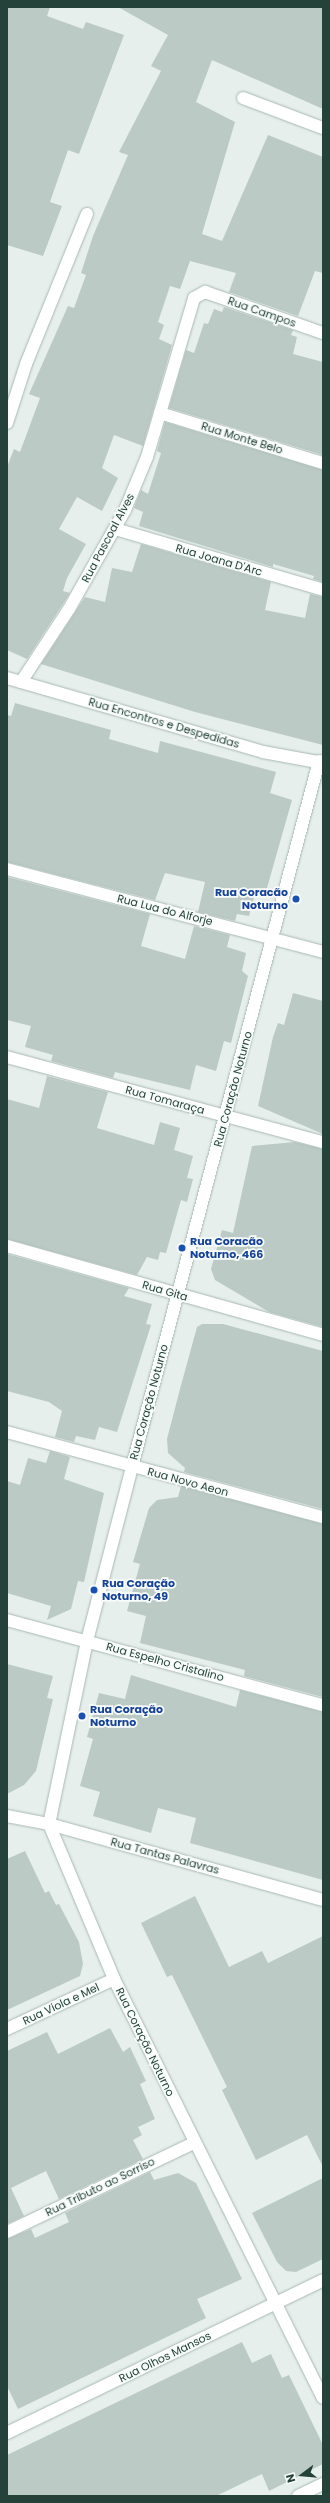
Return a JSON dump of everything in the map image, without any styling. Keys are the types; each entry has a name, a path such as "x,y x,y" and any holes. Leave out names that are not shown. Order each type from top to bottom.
{"street":[{"path":"243,98 323,128"},
{"path":"7,423 26,364 87,214"},
{"name":"Rua Campos","path":"201,293 323,333"},
{"name":"Rua Pascoal Alves","path":"21,682 115,529 147,457 192,301 201,293"},
{"name":"Rua Monte Belo","path":"160,413 323,463"},
{"name":"Rua Joana D'Arc","path":"115,529 323,590"},
{"name":"Rua Encontros e Despedidas","path":"7,678 263,752 321,762"},
{"name":"Rua Coração Noturno","path":"321,762 177,1294 132,1467 88,1641 49,1824 75,1879 114,1979 194,2143 323,2398"},
{"name":"Rua Lua do Alforje","path":"7,869 323,952"},
{"name":"Rua Tomaraça","path":"7,1057 323,1142"},
{"name":"Rua Gita","path":"7,1246 323,1335"},
{"name":"Rua Novo Aeon","path":"7,1432 132,1467 323,1517"},
{"name":"Rua Espelho Cristalino","path":"7,1620 323,1705"},
{"name":"Rua Tantas Palavras","path":"7,1816 49,1824 323,1900"},
{"name":"Rua Viola e Mel","path":"7,2029 114,1979"},
{"name":"Rua Tributo ao Sorriso","path":"7,2232 194,2143"},
{"name":"Rua Olhos Mansos","path":"7,2433 323,2280"},
{"path":"298,2496 323,2484"}],"building":[{"path":"7,7 50,7 47,16 83,29 86,22 124,35 79,154 68,150 50,202 62,206 43,256 7,245"},
{"path":"118,7 323,7 323,109 212,60 196,102 235,122 202,234 222,241 268,135 323,157 323,273 315,271 298,316 229,292 236,273 190,261 180,289 170,286 158,322 164,325 159,339 172,345 143,446 114,435 102,468 118,478 102,511 77,497 59,529 86,544 67,578 63,591 70,593 27,659 7,650 7,467 14,449 20,452 40,398 29,394 68,306 74,308 86,275 81,273 93,236 128,155 119,152 161,71 151,66 168,35"},
{"path":"224,307 293,330 291,335 297,337 293,354 323,362 323,455 169,408 186,350 194,353 204,323 208,324 214,309 222,312"},
{"path":"165,422 323,470 323,582 313,579 314,576 273,564 273,567 139,526 143,512 134,508 141,490 148,494 161,453 157,451"},
{"path":"141,544 271,582 265,610 305,618 310,594 323,597 323,745 195,712 41,664 85,597 105,602 112,568 132,572"},
{"path":"15,703 111,730 109,739 158,753 160,741 276,772 270,793 292,800 265,895 255,893 249,916 237,914 235,921 198,912 205,882 165,873 155,900 7,862 7,715 11,716"},
{"path":"7,877 150,914 141,946 185,959 194,926 230,935 227,947 246,953 242,971 248,976 231,1043 224,1041 216,1071 196,1065 190,1090 115,1072 113,1078 51,1061 53,1055 25,1047 31,1026 7,1020"},
{"path":"293,993 323,1001 323,1134 258,1106 273,1037 278,1023 284,1025"},
{"path":"47,1076 108,1092 97,1128 154,1145 160,1122 180,1128 174,1150 193,1156 187,1178 193,1179 187,1202 181,1200 166,1253 160,1252 158,1260 147,1257 137,1275 7,1239 7,1099 39,1108"},
{"path":"295,1142 323,1149 323,1327 269,1312 215,1280 211,1269 222,1230 233,1233 252,1146"},
{"path":"7,1254 129,1288 124,1296 152,1304 146,1324 151,1325 117,1432 99,1427 95,1440 76,1436 74,1442 55,1437 62,1411 49,1402 7,1391"},
{"path":"202,1324 223,1324 323,1351 323,1509 184,1472 185,1468 168,1453 167,1439 180,1389 197,1327"},
{"path":"50,1451 70,1457 64,1479 104,1493 84,1582 78,1581 71,1609 47,1620 51,1606 7,1593 7,1481 20,1485 28,1458 46,1463"},
{"path":"181,1486 323,1524 323,1697 244,1676 245,1670 140,1643 146,1616 127,1611 140,1564 133,1562 149,1508 157,1500 178,1497"},
{"path":"7,1664 53,1676 47,1698 53,1699 36,1771 24,1785 7,1794"},
{"path":"131,1675 236,1707 240,1690 323,1712 323,1880 190,1843 196,1818 158,1808 151,1833 93,1816 100,1792 80,1786 93,1739 87,1737 99,1693 125,1699"},
{"path":"25,1851 45,1893 49,1891 56,1905 59,1904 79,1942 83,1964 80,1976 7,2010 7,1859"},
{"path":"195,1896 229,1967 262,1951 268,1963 323,1936 323,2167 307,2135 256,2160 222,2090 227,2087 172,1975 167,1977 141,1923"},
{"path":"110,2028 123,2052 130,2047 146,2081 140,2084 155,2119 138,2127 142,2135 133,2140 143,2159 59,2199 46,2171 11,2188 24,2216 7,2224 7,2051 47,2032 58,2054"},
{"path":"150,2172 154,2180 178,2173 196,2183 242,2279 197,2299 206,2318 18,2409 7,2386 7,2239 31,2229 35,2238 69,2222 65,2213"},
{"path":"323,2178 323,2259 296,2272 286,2271 277,2262 252,2213"},
{"path":"242,2342 252,2363 271,2354 282,2378 289,2375 323,2445 323,2464 269,2491 262,2474 216,2496 7,2496 7,2455"}],"place":[{"name":"Rua Coracão Noturno","path":"296,899"},
{"name":"Rua Coracão Noturno, 466","path":"182,1248"},
{"name":"Rua Coração Noturno, 49","path":"94,1590"},
{"name":"Rua Coração Noturno","path":"82,1716"}]}
